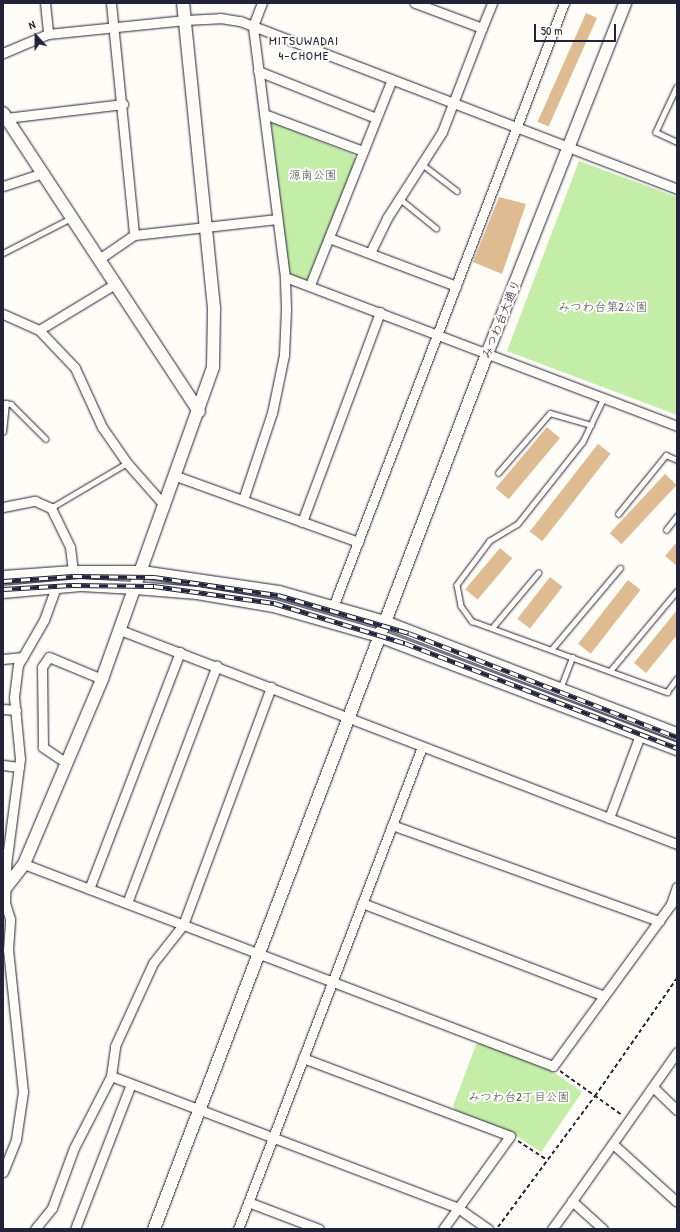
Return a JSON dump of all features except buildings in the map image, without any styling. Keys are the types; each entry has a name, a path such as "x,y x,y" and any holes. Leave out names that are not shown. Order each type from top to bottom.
{"street":[{"path":"45,3 48,34"},
{"path":"111,3 123,104 134,235"},
{"path":"5,889 24,864 64,762 102,679 199,411 212,367 215,333 183,3"},
{"path":"243,500 272,413 284,355 285,277 253,26 262,3"},
{"path":"370,253 399,198 420,163 442,132 455,106 492,3"},
{"path":"333,607 564,3"},
{"name":"みつわ台大通り","path":"154,1229 487,354 570,148 625,3"},
{"path":"419,4 482,28"},
{"path":"3,53 48,34 185,20 220,18 253,26 455,106 517,127 677,189"},
{"path":"258,71 376,118"},
{"path":"310,285 391,81"},
{"path":"123,104 4,116 40,174 99,259 199,411"},
{"path":"264,114 363,151"},
{"path":"3,186 40,174"},
{"path":"99,259 134,235 277,219"},
{"path":"329,238 456,286"},
{"path":"285,277 310,285 677,426"},
{"path":"39,330 115,284"},
{"path":"302,522 380,312"},
{"path":"3,314 39,330 75,368 102,427 127,463 165,506"},
{"path":"176,476 358,542"},
{"path":"3,507 35,501 51,508 70,547 73,572"},
{"path":"3,577 73,572 142,572 279,592 385,622 677,734"},
{"path":"3,1172 16,1139 23,1092 8,950 5,889 7,828 19,767 16,684 22,657 55,596 56,587"},
{"path":"3,592 56,587 135,588 234,598 312,615 380,636 677,749"},
{"path":"120,630 217,665 422,747 677,844"},
{"path":"89,889 180,652"},
{"path":"3,659 22,657"},
{"path":"64,762 43,747 42,667 49,657 102,679"},
{"path":"127,903 217,665"},
{"path":"35,1229 52,1208 74,1148 111,1076 115,1046 153,963 183,925 271,687"},
{"path":"3,709 16,710"},
{"path":"609,818 640,735"},
{"path":"238,1229 422,747"},
{"path":"3,765 19,767"},
{"path":"392,825 659,921"},
{"path":"24,864 553,1066 659,921 677,887"},
{"path":"362,903 604,996"},
{"path":"552,1229 677,1052"},
{"path":"303,1058 510,1136 444,1229"},
{"path":"111,1076 458,1208 488,1229"},
{"path":"75,1229 131,1084"},
{"path":"653,1086 677,1110"},
{"path":"613,1144 677,1202"},
{"path":"572,1201 603,1229"},
{"path":"248,1202 319,1229"}],"lane":[{"path":"677,87 656,132 677,142"},
{"path":"420,163 457,192"},
{"path":"399,198 436,228"},
{"path":"3,253 71,218"},
{"path":"604,398 583,442 518,524 490,541 457,585 461,606 472,620 667,692 677,678"},
{"path":"3,432 4,403"},
{"path":"4,403 28,418 46,439"},
{"path":"498,473 550,413 591,425"},
{"path":"618,514 666,455 677,460"},
{"path":"51,508 127,463"},
{"path":"666,530 677,516"},
{"path":"551,650 620,568"},
{"path":"492,628 538,573"},
{"path":"610,671 677,591"},
{"path":"560,689 572,657"}],"path":[{"path":"496,1229 595,1096 677,978"},
{"path":"553,1066 629,1120"},
{"path":"510,1136 547,1160"}],"green space":[{"name":"源南公園","path":"271,122 353,154 356,160 310,278 306,280 289,275"},
{"name":"みつわ台第2公園","path":"579,161 677,197 677,415 507,351"},
{"name":"みつわ台2丁目公園","path":"481,1043 549,1069 582,1092 541,1152 515,1135 456,1111 453,1106 476,1045"}],"railway":[{"path":"3,581 73,576 154,577 278,595 409,633 677,737"},
{"path":"3,589 72,585 154,586 274,603 405,643 677,748"}],"district":[{"name":"MITSUWADAI 4-CHOME","path":"304,48"}]}
